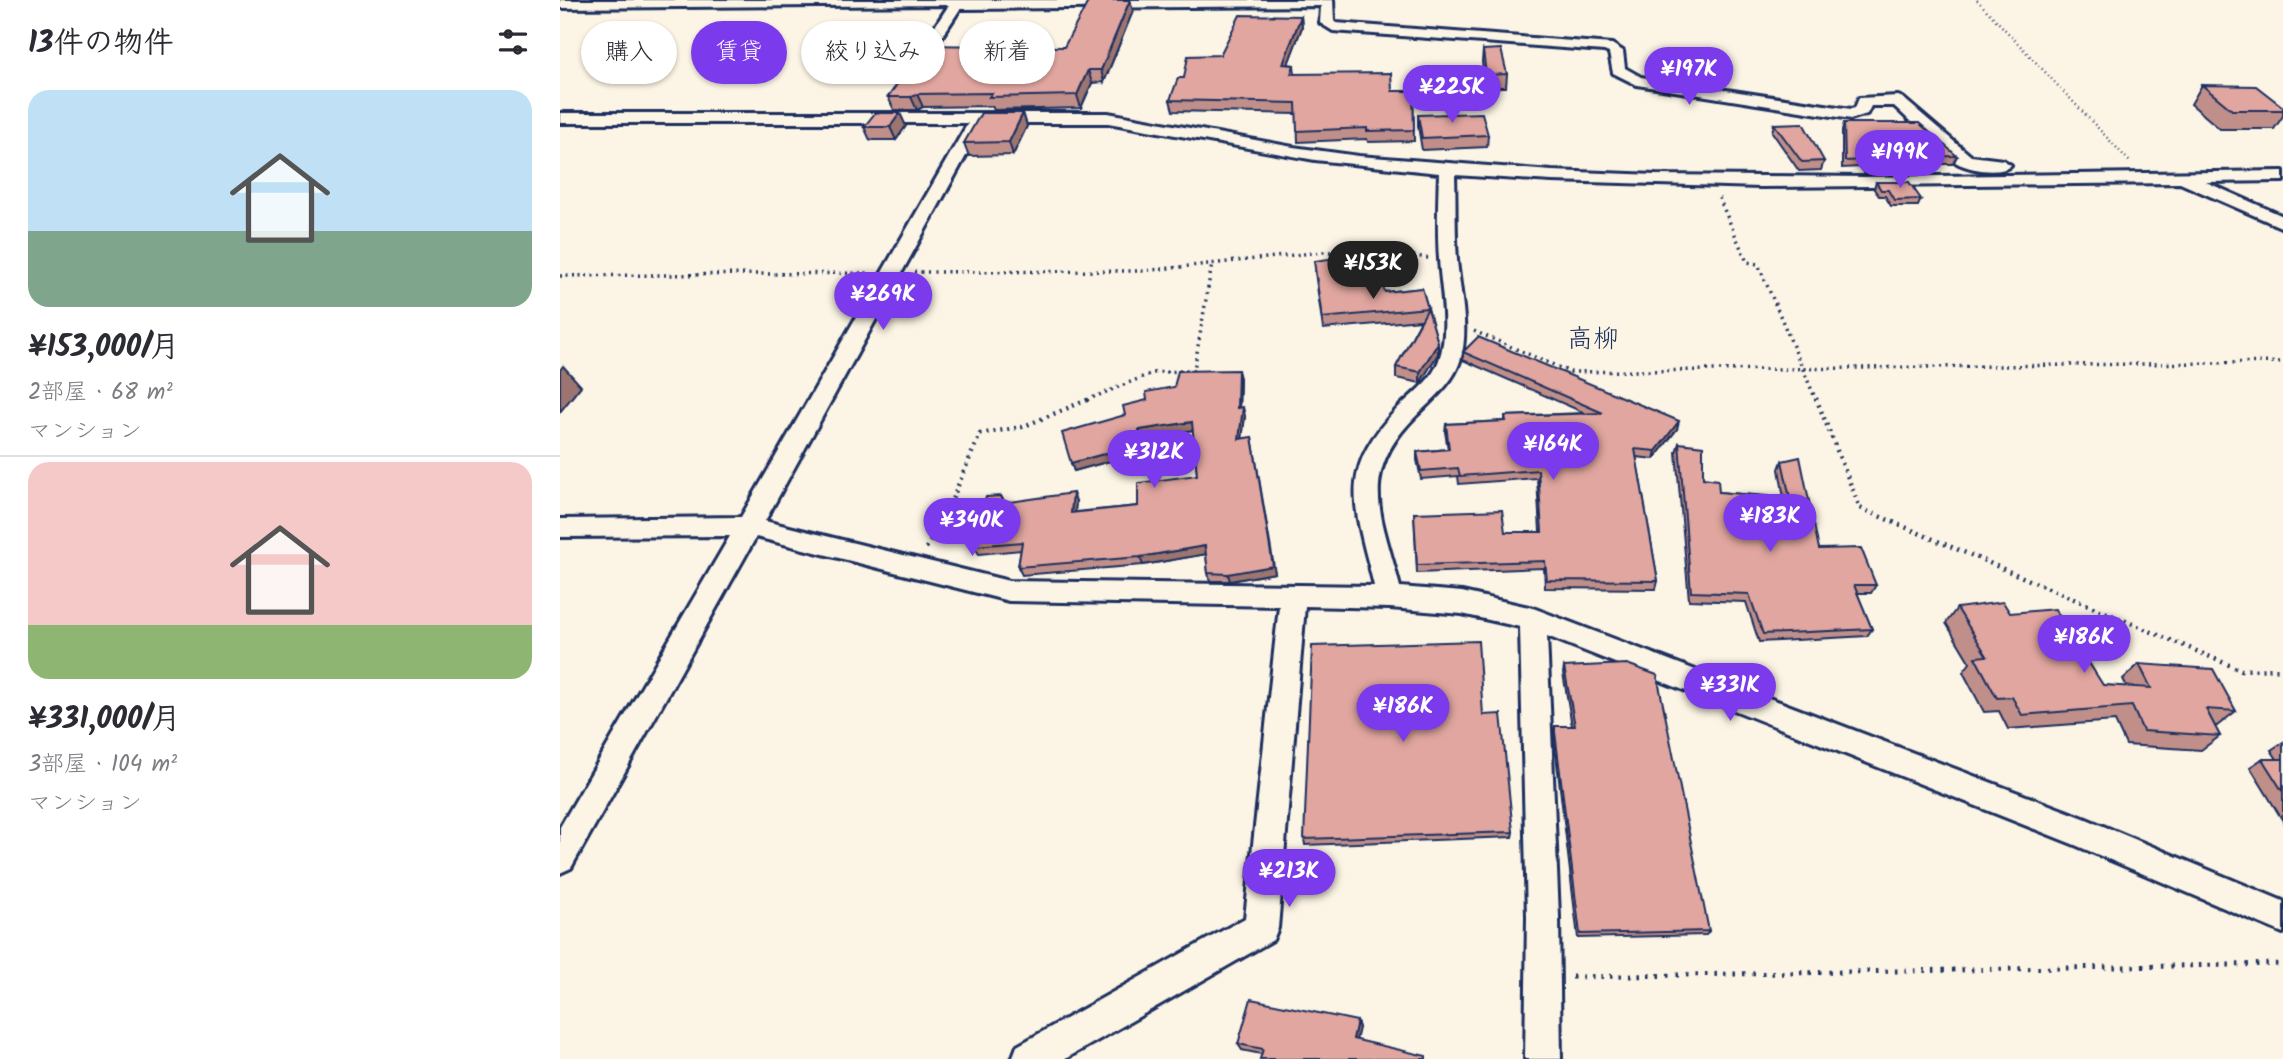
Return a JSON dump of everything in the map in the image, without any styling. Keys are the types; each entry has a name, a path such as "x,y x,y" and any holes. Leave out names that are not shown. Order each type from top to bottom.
{"street":[{"path":"560,4 957,1 901,87"},
{"path":"956,5 1328,2 1326,23 1333,27 1607,47 1616,51 1618,70 1637,81 1851,114 1862,111 1864,102 1898,101 1965,160 1973,163 2131,163"},
{"path":"560,118 883,112 979,117 1108,118 1142,122 1275,149 1447,169 1600,178 1711,180 2283,176"},
{"path":"560,857 894,272 979,117"},
{"path":"1390,597 1367,512 1364,487 1369,463 1385,432 1432,388 1449,363 1456,331 1448,260 1447,169"},
{"path":"2180,177 2283,223"},
{"path":"560,528 748,526 1009,590 1390,597 1462,603 1533,619 2072,828 2283,917"},
{"path":"1030,1059 1261,928 1293,595"},
{"path":"1533,619 1543,1059"}],"path":[{"path":"1977,0 2131,163"},
{"path":"1711,180 1748,262 1758,264 1860,508 2241,670 2283,669"},
{"path":"560,276 1142,271 1323,252 1381,252 1448,260"},
{"path":"915,567 946,516 980,434 1022,427 1152,373 1194,370 1212,263"},
{"path":"1456,331 1479,331 1570,372 2283,362"},
{"path":"1543,978 2283,964"}],"building":[{"path":"1089,0 1130,0 1101,70 1088,70 1077,95 989,97 992,93 888,97 897,84 945,84 945,45 959,45 959,84 1055,84 1055,47 1064,47"},
{"path":"1240,15 1301,16 1283,64 1294,65 1291,74 1391,73 1392,91 1413,91 1414,130 1367,131 1367,128 1297,131 1296,103 1170,100 1178,78 1184,78 1188,56 1220,55"},
{"path":"1501,49 1507,74 1486,75 1483,50"},
{"path":"2202,85 2256,86 2283,107 2283,110 2232,110"},
{"path":"875,113 900,113 890,127 864,127"},
{"path":"981,113 1023,113 1009,142 964,143"},
{"path":"1482,113 1488,135 1422,138 1418,115"},
{"path":"1803,123 1824,161 1802,162 1774,124"},
{"path":"1844,123 1919,123 1957,156 1894,157 1900,166 1868,167 1863,160 1845,161"},
{"path":"1876,182 1909,182 1921,199 1894,200 1888,190 1881,190"},
{"path":"1371,253 1385,292 1422,288 1428,308 1322,318 1314,261"},
{"path":"1428,308 1438,343 1420,372 1396,367"},
{"path":"1478,337 1679,421 1656,451 1635,449 1658,581 1547,580 1545,561 1417,565 1414,513 1502,510 1505,532 1542,532 1538,470 1460,476 1458,468 1421,471 1417,452 1449,449 1446,424 1506,421 1505,416 1603,413 1463,352"},
{"path":"1238,370 1237,408 1243,407 1239,439 1252,437 1273,566 1228,574 1208,573 1205,546 1140,557 1018,567 1022,542 974,546 986,497 1001,496 1003,503 1073,493 1071,513 1138,506 1138,483 1197,475 1192,422 1139,430 1143,443 1071,463 1062,433 1125,415 1123,406 1147,400 1146,392 1174,387 1178,371"},
{"path":"1679,443 1703,446 1703,478 1718,480 1719,492 1790,498 1782,461 1800,457 1819,549 1861,548 1876,585 1854,585 1872,629 1763,634 1749,594 1691,592"},
{"path":"2003,602 2010,613 2055,609 2103,685 2151,688 2139,664 2213,669 2236,711 2206,709 2220,736 2143,731 2132,706 2022,715 2012,697 1997,698 1975,657 1987,656 1957,608"},
{"path":"1478,641 1483,715 1501,714 1513,832 1304,839 1312,646"},
{"path":"1627,664 1657,675 1709,931 1580,934 1555,732 1555,726 1575,726 1564,667"},
{"path":"2262,759 2283,759 2283,792"},
{"path":"1251,999 1357,1021 1353,1039 1426,1056 1426,1059 1260,1059 1263,1049 1238,1044"}],"district":[{"name":"高柳","path":"1593,340"}]}
